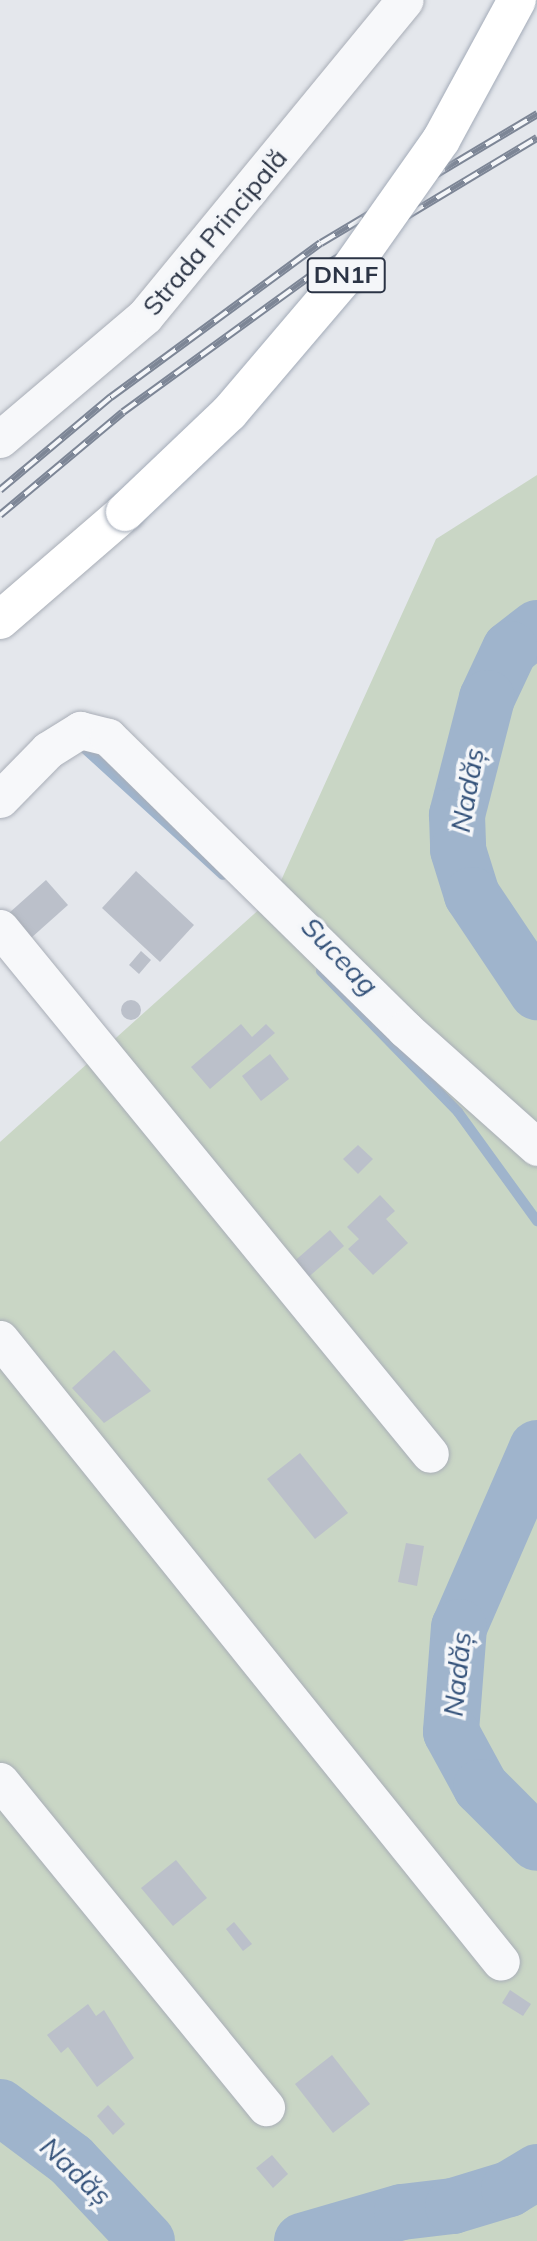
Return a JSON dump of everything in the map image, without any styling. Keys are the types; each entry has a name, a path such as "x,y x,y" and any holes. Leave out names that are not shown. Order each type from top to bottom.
{"main road":[{"name":"DN1F","path":"0,620 125,512 238,403 343,279 435,149 517,0"}],"street":[{"name":"Strada Principală","path":"0,439 145,316 405,0"},
{"path":"0,799 48,750 80,730 108,737 405,1029 537,1147"},
{"path":"0,928 430,1454"},
{"path":"0,1339 501,1962"},
{"path":"0,1781 266,2107"}],"green space":[{"path":"537,475 537,2241 0,2241 0,1142 274,896 436,539"}],"building":[{"path":"136,871 194,925 160,962 102,908"},
{"path":"46,880 68,905 31,938 9,913"},
{"path":"141,951 151,960 139,974 129,965"},
{"path":"131,1000 138,1003 141,1010 138,1017 131,1020 124,1017 121,1010 124,1003"},
{"path":"241,1024 252,1037 266,1024 275,1033 210,1089 191,1067"},
{"path":"270,1054 289,1079 261,1101 242,1076"},
{"path":"358,1145 373,1159 358,1174 343,1159"},
{"path":"380,1195 395,1211 386,1219 408,1243 373,1275 348,1249 359,1239 347,1227"},
{"path":"330,1230 344,1246 304,1281 290,1265"},
{"path":"114,1350 151,1391 104,1423 72,1388"},
{"path":"300,1453 348,1513 315,1539 267,1479"},
{"path":"406,1543 424,1546 417,1586 398,1582"},
{"path":"176,1860 207,1898 173,1926 141,1888"},
{"path":"234,1922 252,1944 243,1951 226,1929"},
{"path":"510,1990 531,2004 523,2016 502,2003"},
{"path":"88,2004 96,2016 104,2010 134,2058 97,2087 68,2047 61,2053 47,2035"},
{"path":"332,2055 370,2104 333,2133 295,2084"},
{"path":"108,2105 125,2124 113,2135 97,2116"},
{"path":"272,2155 288,2174 273,2188 256,2168"}],"waterway":[{"name":"Nadăș","path":"537,628 510,649 487,698 457,815 458,850 472,895 537,992"},
{"name":"Suceag","path":"84,748 223,875"},
{"name":"Suceag","path":"321,971 458,1112 537,1221"},
{"name":"Nadăș","path":"537,1448 459,1627 451,1732 481,1787 537,1843"},
{"name":"Nadăș","path":"0,2107 71,2160 147,2241"},
{"name":"Nadăș","path":"302,2241 402,2212 453,2206 509,2189 537,2172"}],"railway":[{"path":"0,490 111,397 321,243 537,114"},
{"path":"0,515 123,412 327,264 537,138"}]}
